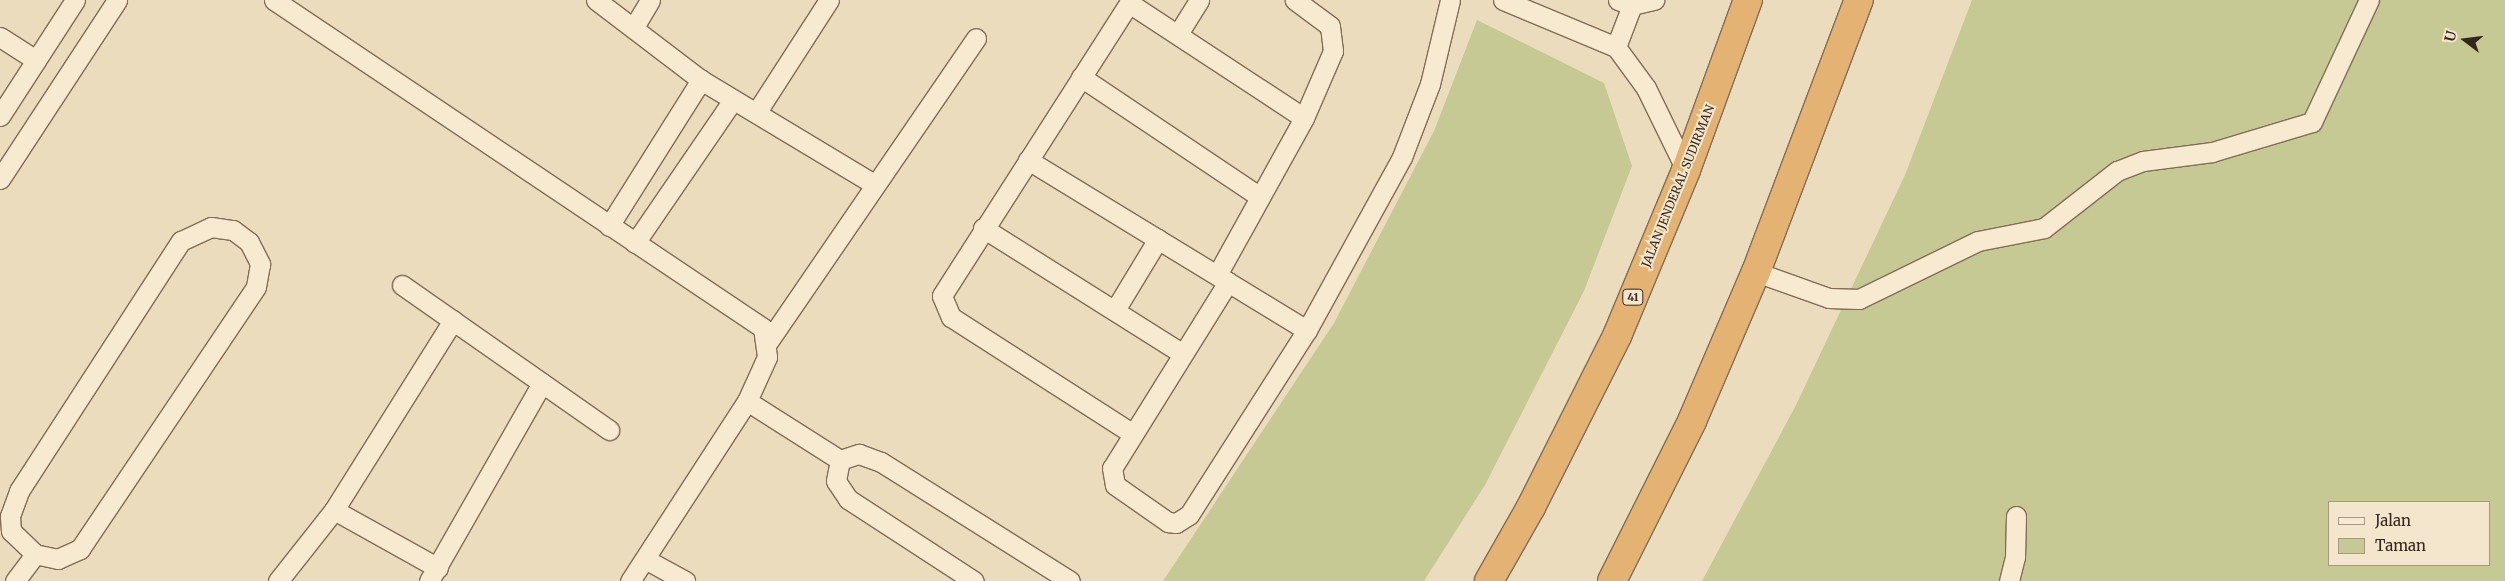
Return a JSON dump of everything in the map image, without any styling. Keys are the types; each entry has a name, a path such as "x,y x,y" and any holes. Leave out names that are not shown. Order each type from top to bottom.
{"highway":[{"name":"JALAN JENDERAL SUDIRMAN","path":"1489,581 1617,336 1686,170 1748,0"},
{"path":"1612,581 1692,422 1756,272 1859,0"}],"street":[{"path":"0,116 74,0"},
{"path":"0,178 117,0"},
{"path":"274,0 763,328 768,342 767,358 747,401 630,581"},
{"path":"596,0 701,80 733,100 758,110 874,184"},
{"path":"634,28 650,0"},
{"path":"758,110 829,0"},
{"path":"1178,34 1199,0"},
{"path":"1295,0 1330,26 1335,38 1304,118 1259,196 1223,278 1183,354 1112,468 1115,485 1168,522 1183,520 1307,330 1416,124 1450,0"},
{"path":"1503,0 1616,48 1646,88 1686,170"},
{"path":"1616,48 1625,3 1654,0"},
{"path":"1756,272 1829,298 1859,299 1978,241 2044,228 2117,171 2144,161 2212,152 2312,122 2369,0"},
{"path":"1133,434 951,317 942,296 983,228 1130,1 1304,118"},
{"path":"0,37 36,60"},
{"path":"768,342 874,184 976,38"},
{"path":"1081,78 1259,196"},
{"path":"609,226 701,80"},
{"path":"635,243 733,100"},
{"path":"1028,160 1307,330"},
{"path":"200,228 233,230 249,242 260,264 256,287 80,549 58,558 35,554 11,531 10,516 20,491 181,241 200,228"},
{"path":"983,228 1183,354"},
{"path":"1115,310 1158,239"},
{"path":"402,286 609,430"},
{"path":"278,581 334,510 453,320"},
{"path":"334,510 433,574 542,383"},
{"path":"747,401 840,460 859,454 881,462 1070,581"},
{"path":"840,460 836,481 848,499 974,581"},
{"path":"2009,581 2015,557 2016,516"},
{"path":"15,581 35,554"},
{"path":"645,559 685,581"}],"green space":[{"path":"1972,0 2505,0 2505,581 1702,581 1796,405 1905,175"},
{"path":"1477,20 1604,83 1632,166 1584,291 1485,485 1424,581 1163,581 1334,323 1434,131"}]}
